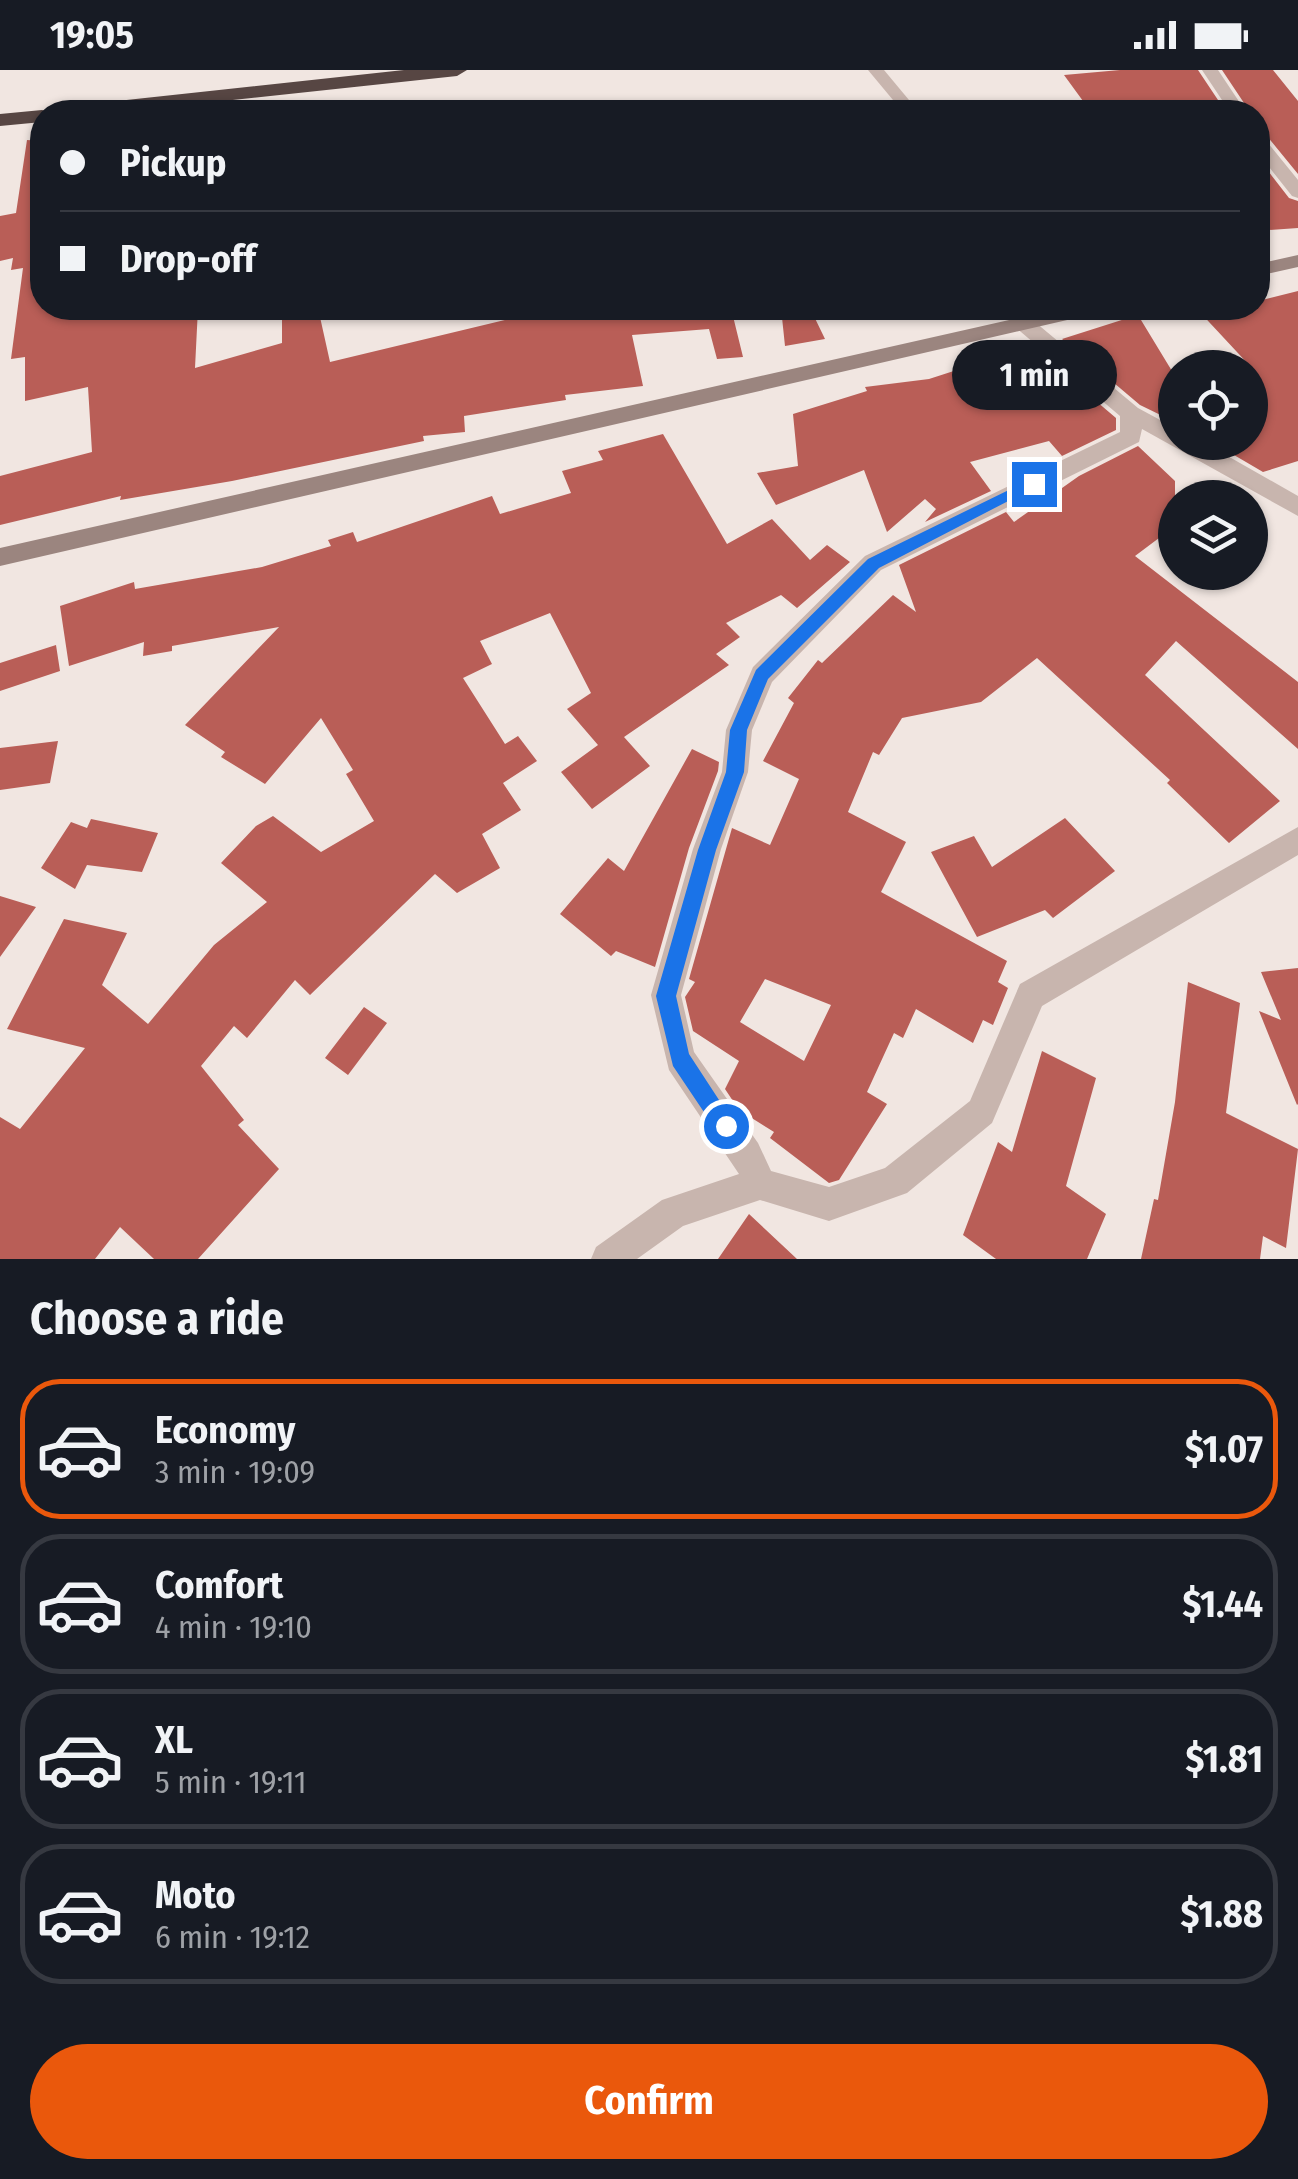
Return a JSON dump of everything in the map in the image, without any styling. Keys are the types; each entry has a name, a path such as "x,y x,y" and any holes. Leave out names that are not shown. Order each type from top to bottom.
{"highway":[{"path":"208,100 457,70"},
{"path":"0,120 30,117"}],"street":[{"path":"876,70 901,100"},
{"path":"1210,70 1230,100"},
{"path":"1270,157 1298,192"},
{"path":"1270,267 1298,261"},
{"path":"0,557 996,320"},
{"path":"1023,320 1130,413 1158,429"},
{"path":"760,1184 746,1154 680,1059 666,996 707,850 735,772 739,730 762,675 873,563 1131,436 1130,413"},
{"path":"1216,460 1298,506"},
{"path":"608,1259 674,1212 760,1184 828,1204 894,1181 981,1112 1031,995 1298,840"}],"building":[{"path":"1198,70 1218,100 1082,100 1064,75"},
{"path":"1222,70 1273,70 1298,101 1298,174 1270,140 1270,100 1242,100"},
{"path":"30,140 30,320 197,320 195,368 282,343 282,320 321,320 330,362 505,320 734,320 743,357 717,359 709,329 632,335 643,386 565,395 566,400 464,416 465,432 423,436 424,441 232,481 120,500 121,496 0,525 0,476 92,452 88,387 25,401 25,357 11,359 23,268 11,270 13,258 0,261 0,216 16,213"},
{"path":"1270,173 1289,198 1298,201 1298,228 1270,230"},
{"path":"1298,291 1298,461 1263,472 1243,460 1268,460 1268,350 1235,350 1207,320 1270,320 1270,298"},
{"path":"782,320 816,320 825,339 785,346"},
{"path":"1122,320 1141,320 1159,350 1158,414 1140,405 1062,339"},
{"path":"1031,346 1116,418 1116,430 1062,456 1049,441 970,462 991,491 925,522 936,509 925,499 887,532 864,470 776,505 757,473 798,466 793,414 867,391 865,387 929,379"},
{"path":"663,434 727,544 772,519 810,560 827,545 850,562 797,608 781,595 726,623 740,637 716,654 729,665 624,737 650,766 592,809 561,772 598,745 567,709 591,693 550,613 480,641 492,664 463,678 505,744 518,736 537,761 503,783 521,810 482,834 500,868 457,893 435,874 310,995 295,980 247,1038 234,1026 201,1066 244,1120 238,1125 279,1169 198,1259 154,1259 120,1227 95,1259 0,1259 0,1117 20,1129 85,1048 7,1029 64,919 127,933 102,985 148,1024 214,945 267,902 221,863 256,826 273,816 321,852 374,821 346,774 353,770 321,718 265,784 221,757 225,752 185,725 279,627 172,646 172,651 143,656 144,642 69,666 60,606 134,582 135,589 262,567 331,546 328,540 353,532 357,542 492,496 500,514 571,493 562,471 603,460 598,451"},
{"path":"1138,446 1174,480 1158,480 1158,539 1135,556 1158,574 1158,590 1179,590 1298,682 1298,749 1176,641 1145,675 1280,801 1229,843 1167,783 1170,780 1037,658 981,702 902,718 879,755 873,752 848,812 906,842 881,892 1007,961 998,982 1008,988 993,1025 983,1020 973,1043 916,1009 903,1038 894,1033 867,1092 887,1104 839,1180 829,1183 770,1138 774,1132 739,1110 725,1089 739,1061 693,1031 685,997 695,982 689,979 732,828 770,845 799,779 763,761 794,703 788,698 818,660 822,663 893,595 916,612 899,565 1006,512 1014,522 1079,476","holes":["765,979 831,1005 804,1061 740,1022"]},
{"path":"56,645 60,671 0,691 0,663"},
{"path":"58,741 50,783 0,790 0,748"},
{"path":"692,749 719,762 718,771 689,848 655,967 616,951 611,956 560,914 608,858 624,871"},
{"path":"1065,818 1115,871 1053,918 1045,910 977,937 931,852 974,836 992,867"},
{"path":"91,819 158,833 142,872 87,865 75,889 41,868 71,822 87,828"},
{"path":"0,896 36,907 0,957"},
{"path":"1298,968 1297,1105 1259,1011 1281,1020 1261,972"},
{"path":"1188,982 1240,1003 1226,1113 1298,1149 1286,1248 1263,1236 1260,1259 1141,1259 1154,1199 1158,1200 1175,1102"},
{"path":"364,1007 387,1023 348,1075 325,1058"},
{"path":"1042,1051 1096,1078 1066,1186 1106,1214 1087,1259 996,1259 963,1235 998,1142 1012,1152"},
{"path":"749,1214 797,1259 718,1259"}],"route":[{"path":"726,1126 680,1059 666,996 707,850 735,772 739,730 762,675 822,619 873,563 1034,484"}]}
